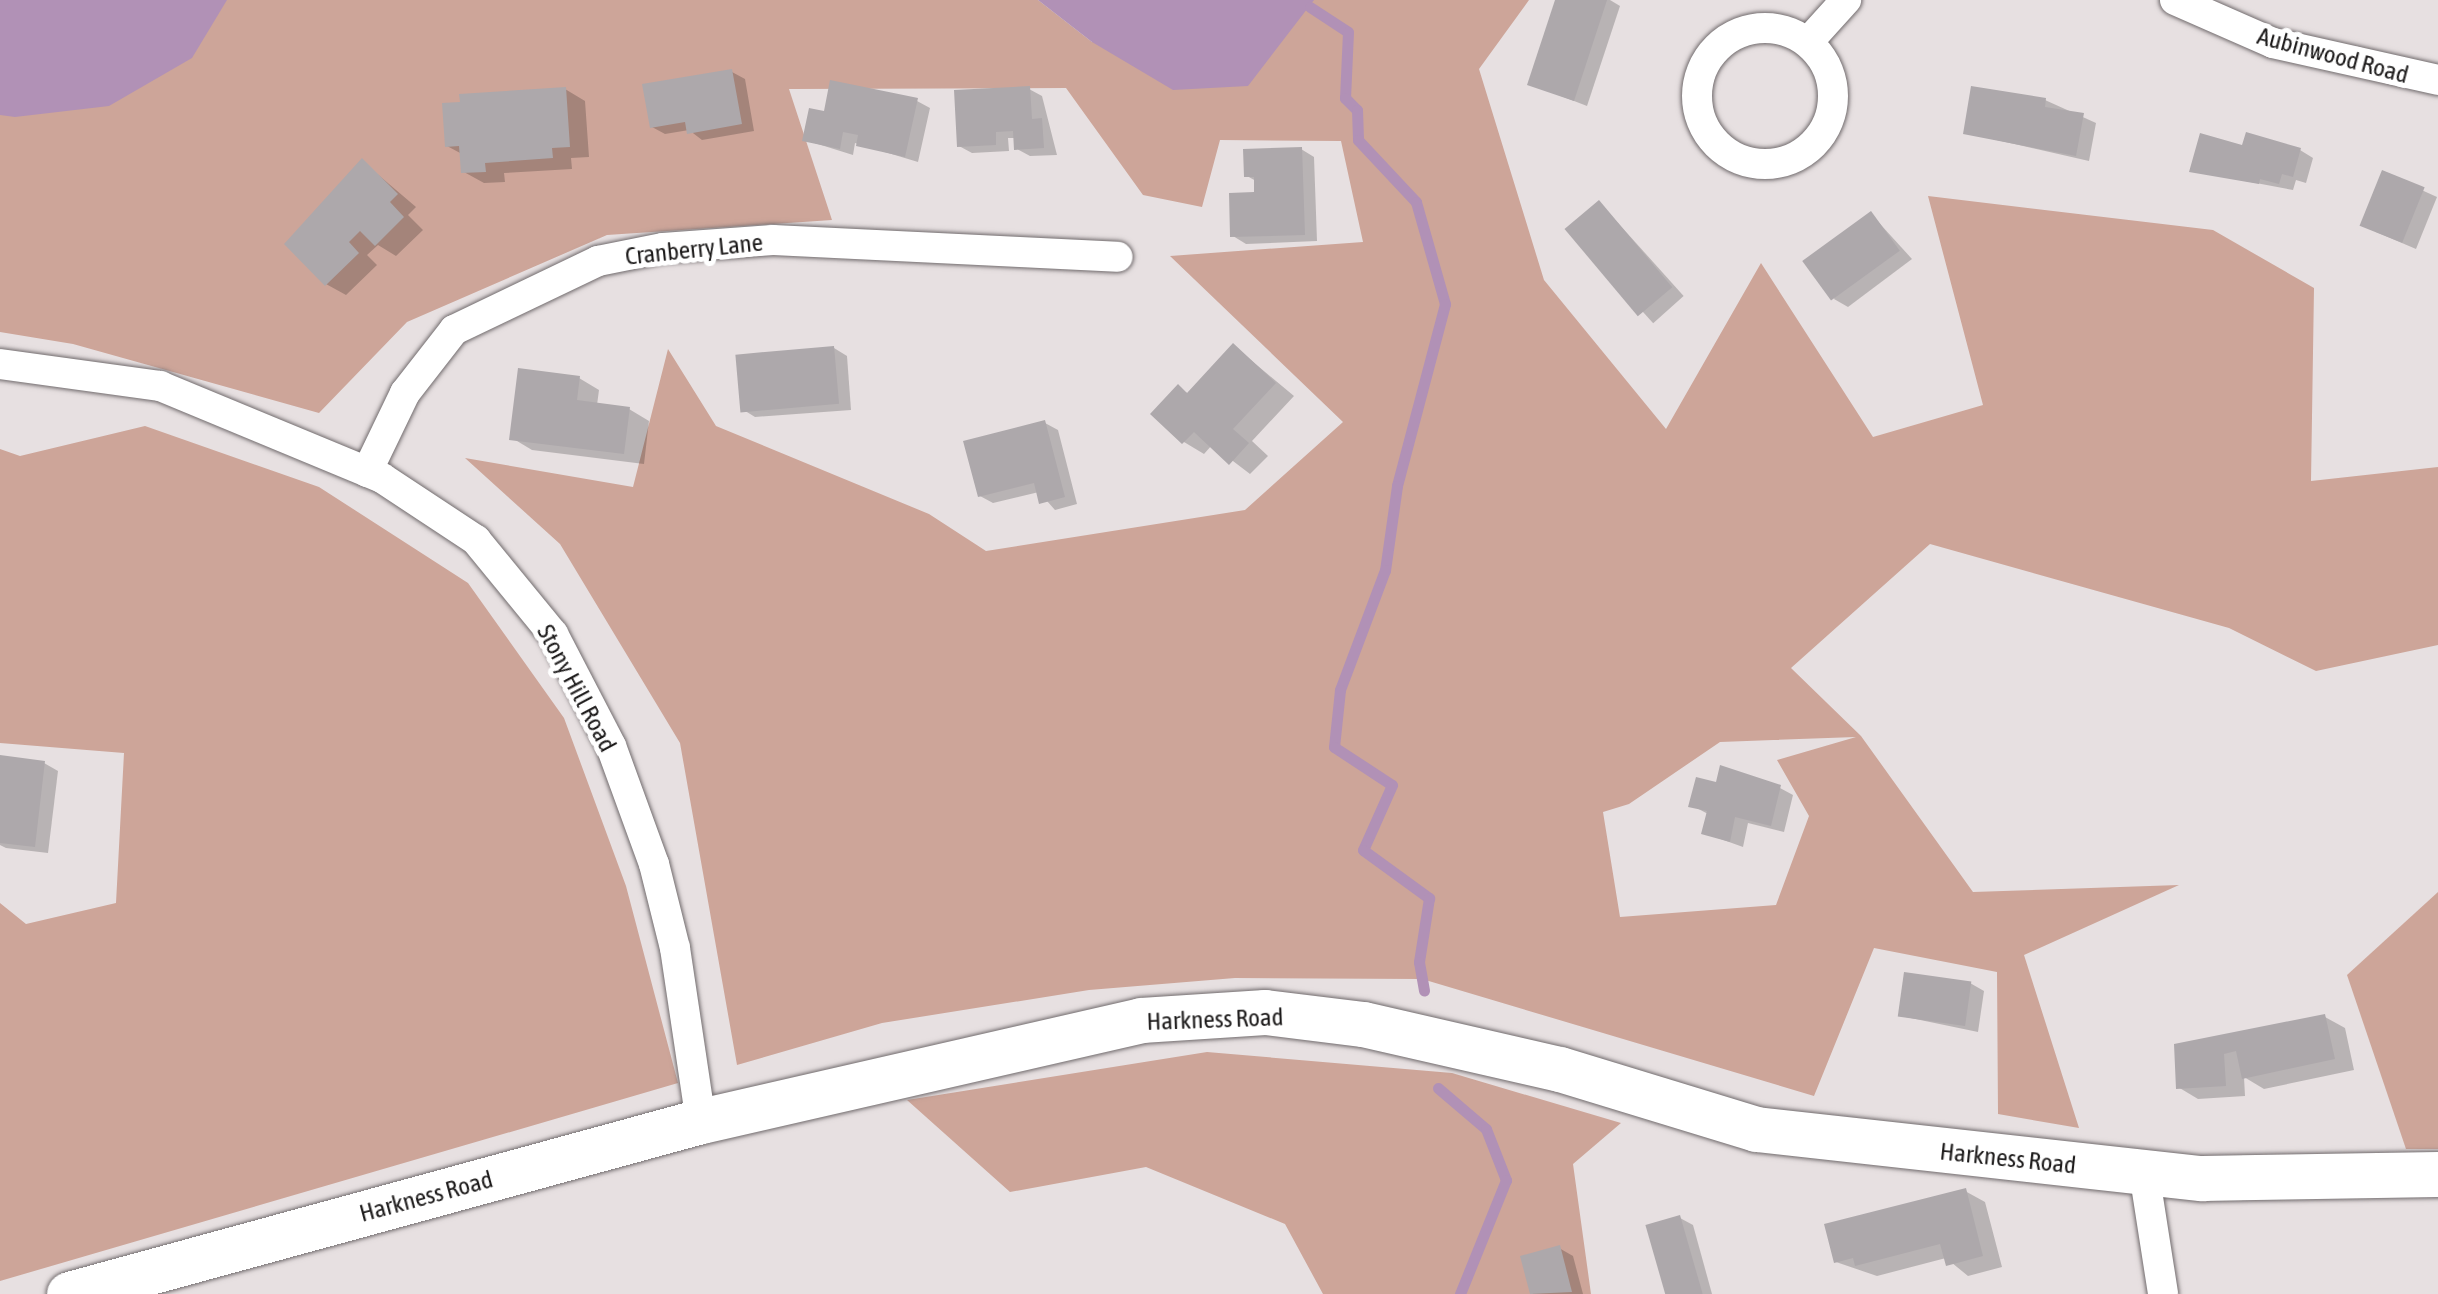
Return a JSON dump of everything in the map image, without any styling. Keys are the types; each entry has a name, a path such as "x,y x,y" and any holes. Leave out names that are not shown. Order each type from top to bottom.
{"main road":[{"name":"Harkness Road","path":"68,1294 701,1121 1142,1020 1265,1012 1363,1024 1560,1069 1756,1129 2202,1178 2438,1174"}],"street":[{"path":"1808,42 1846,0"},
{"name":"Aubinwood Road","path":"2175,0 2289,48 2438,80"},
{"path":"1750,28 1792,32 1808,42 1833,86 1824,132 1798,156 1763,165 1720,148 1706,131 1697,100 1702,68 1714,50 1750,28"},
{"name":"Cranberry Lane","path":"367,472 405,393 454,330 598,261 662,248 773,240 1118,257"},
{"name":"Stony Hill Road","path":"0,364 160,386 367,472 476,540 552,634 611,746 654,864 671,931 701,1121"},
{"path":"2144,1172 2163,1294"}],"shaded area":[{"path":"0,0 1038,0 1092,42 1313,0 1529,0 1479,69 1544,280 1666,429 1761,263 1873,437 1983,405 1928,196 2213,230 2314,288 2311,481 2438,467 2438,645 2316,671 2229,628 1930,544 1791,668 1861,736 1973,892 2179,885 2024,955 2079,1128 1998,1114 1997,972 1874,948 1814,1096 1422,979 1235,978 1089,990 882,1023 737,1065 680,743 560,544 465,458 633,487 668,349 716,426 929,514 986,551 1245,510 1343,422 1170,256 1363,242 1341,141 1220,140 1202,207 1143,195 1066,88 789,89 832,220 607,235 407,322 319,413 73,344 0,332","holes":["1856,737 1777,760 1809,816 1776,905 1620,917 1603,812 1629,804 1720,742"]},
{"path":"0,0 227,0 192,58 109,106 15,117 0,115"},
{"path":"1038,0 1314,0 1248,86 1173,90 1092,42"},
{"path":"145,426 319,487 468,583 564,718 626,886 678,1083 0,1281 0,903 26,924 116,903 124,753 0,743 0,449 20,456"},
{"path":"2438,892 2438,1149 2406,1149 2347,975"},
{"path":"1207,1052 1452,1073 1621,1123 1573,1164 1591,1294 1323,1294 1285,1224 1146,1167 1010,1192 907,1100"}],"building":[{"path":"1555,0 1607,0 1574,101 1527,85"},
{"path":"732,69 742,124 687,134 685,122 650,128 642,84"},
{"path":"830,80 918,98 905,157 856,146 858,135 843,132 840,149 802,141 809,108 824,111"},
{"path":"1030,86 1032,119 1042,118 1044,148 1014,150 1013,131 996,132 996,145 957,147 954,90"},
{"path":"1971,86 2046,98 2045,107 2084,113 2076,156 1963,134"},
{"path":"566,87 570,147 552,148 553,158 485,163 486,172 461,173 459,146 445,147 442,103 460,102 459,94"},
{"path":"2246,132 2301,148 2293,177 2282,174 2279,184 2260,179 2259,184 2189,172 2200,133 2242,145"},
{"path":"1302,147 1305,235 1230,237 1229,193 1254,192 1254,177 1244,177 1243,149"},
{"path":"362,158 398,194 390,202 404,217 375,246 360,231 349,242 359,253 325,286 284,244"},
{"path":"2382,170 2425,187 2402,243 2360,226"},
{"path":"1599,200 1672,287 1638,316 1565,229"},
{"path":"1871,211 1900,251 1831,301 1802,261"},
{"path":"1233,343 1276,383 1233,429 1249,443 1229,465 1194,432 1182,444 1150,414 1178,384 1187,393"},
{"path":"834,346 839,404 740,412 735,355"},
{"path":"518,368 580,376 577,400 630,407 624,454 509,440"},
{"path":"1045,420 1065,497 1039,504 1034,483 978,497 963,441"},
{"path":"0,755 45,761 35,847 0,843"},
{"path":"1720,765 1781,785 1771,826 1735,817 1730,842 1701,834 1707,811 1688,807 1696,777 1716,782"},
{"path":"1904,972 1971,981 1965,1026 1898,1017"},
{"path":"2325,1014 2335,1059 2242,1079 2236,1051 2224,1054 2226,1086 2176,1089 2174,1044"},
{"path":"1966,1188 1983,1256 1946,1266 1940,1244 1855,1266 1853,1258 1834,1263 1824,1224"},
{"path":"1680,1215 1703,1294 1665,1294 1645,1225"},
{"path":"1560,1245 1572,1292 1530,1294 1520,1256"}],"waterway":[{"path":"1310,7 1348,32 1345,98 1357,110 1358,140 1416,202 1445,304 1397,486 1385,570 1340,690 1334,747 1392,785 1363,850 1429,898 1419,962 1424,991"},
{"path":"1438,1088 1486,1129 1506,1180 1460,1294"}]}
